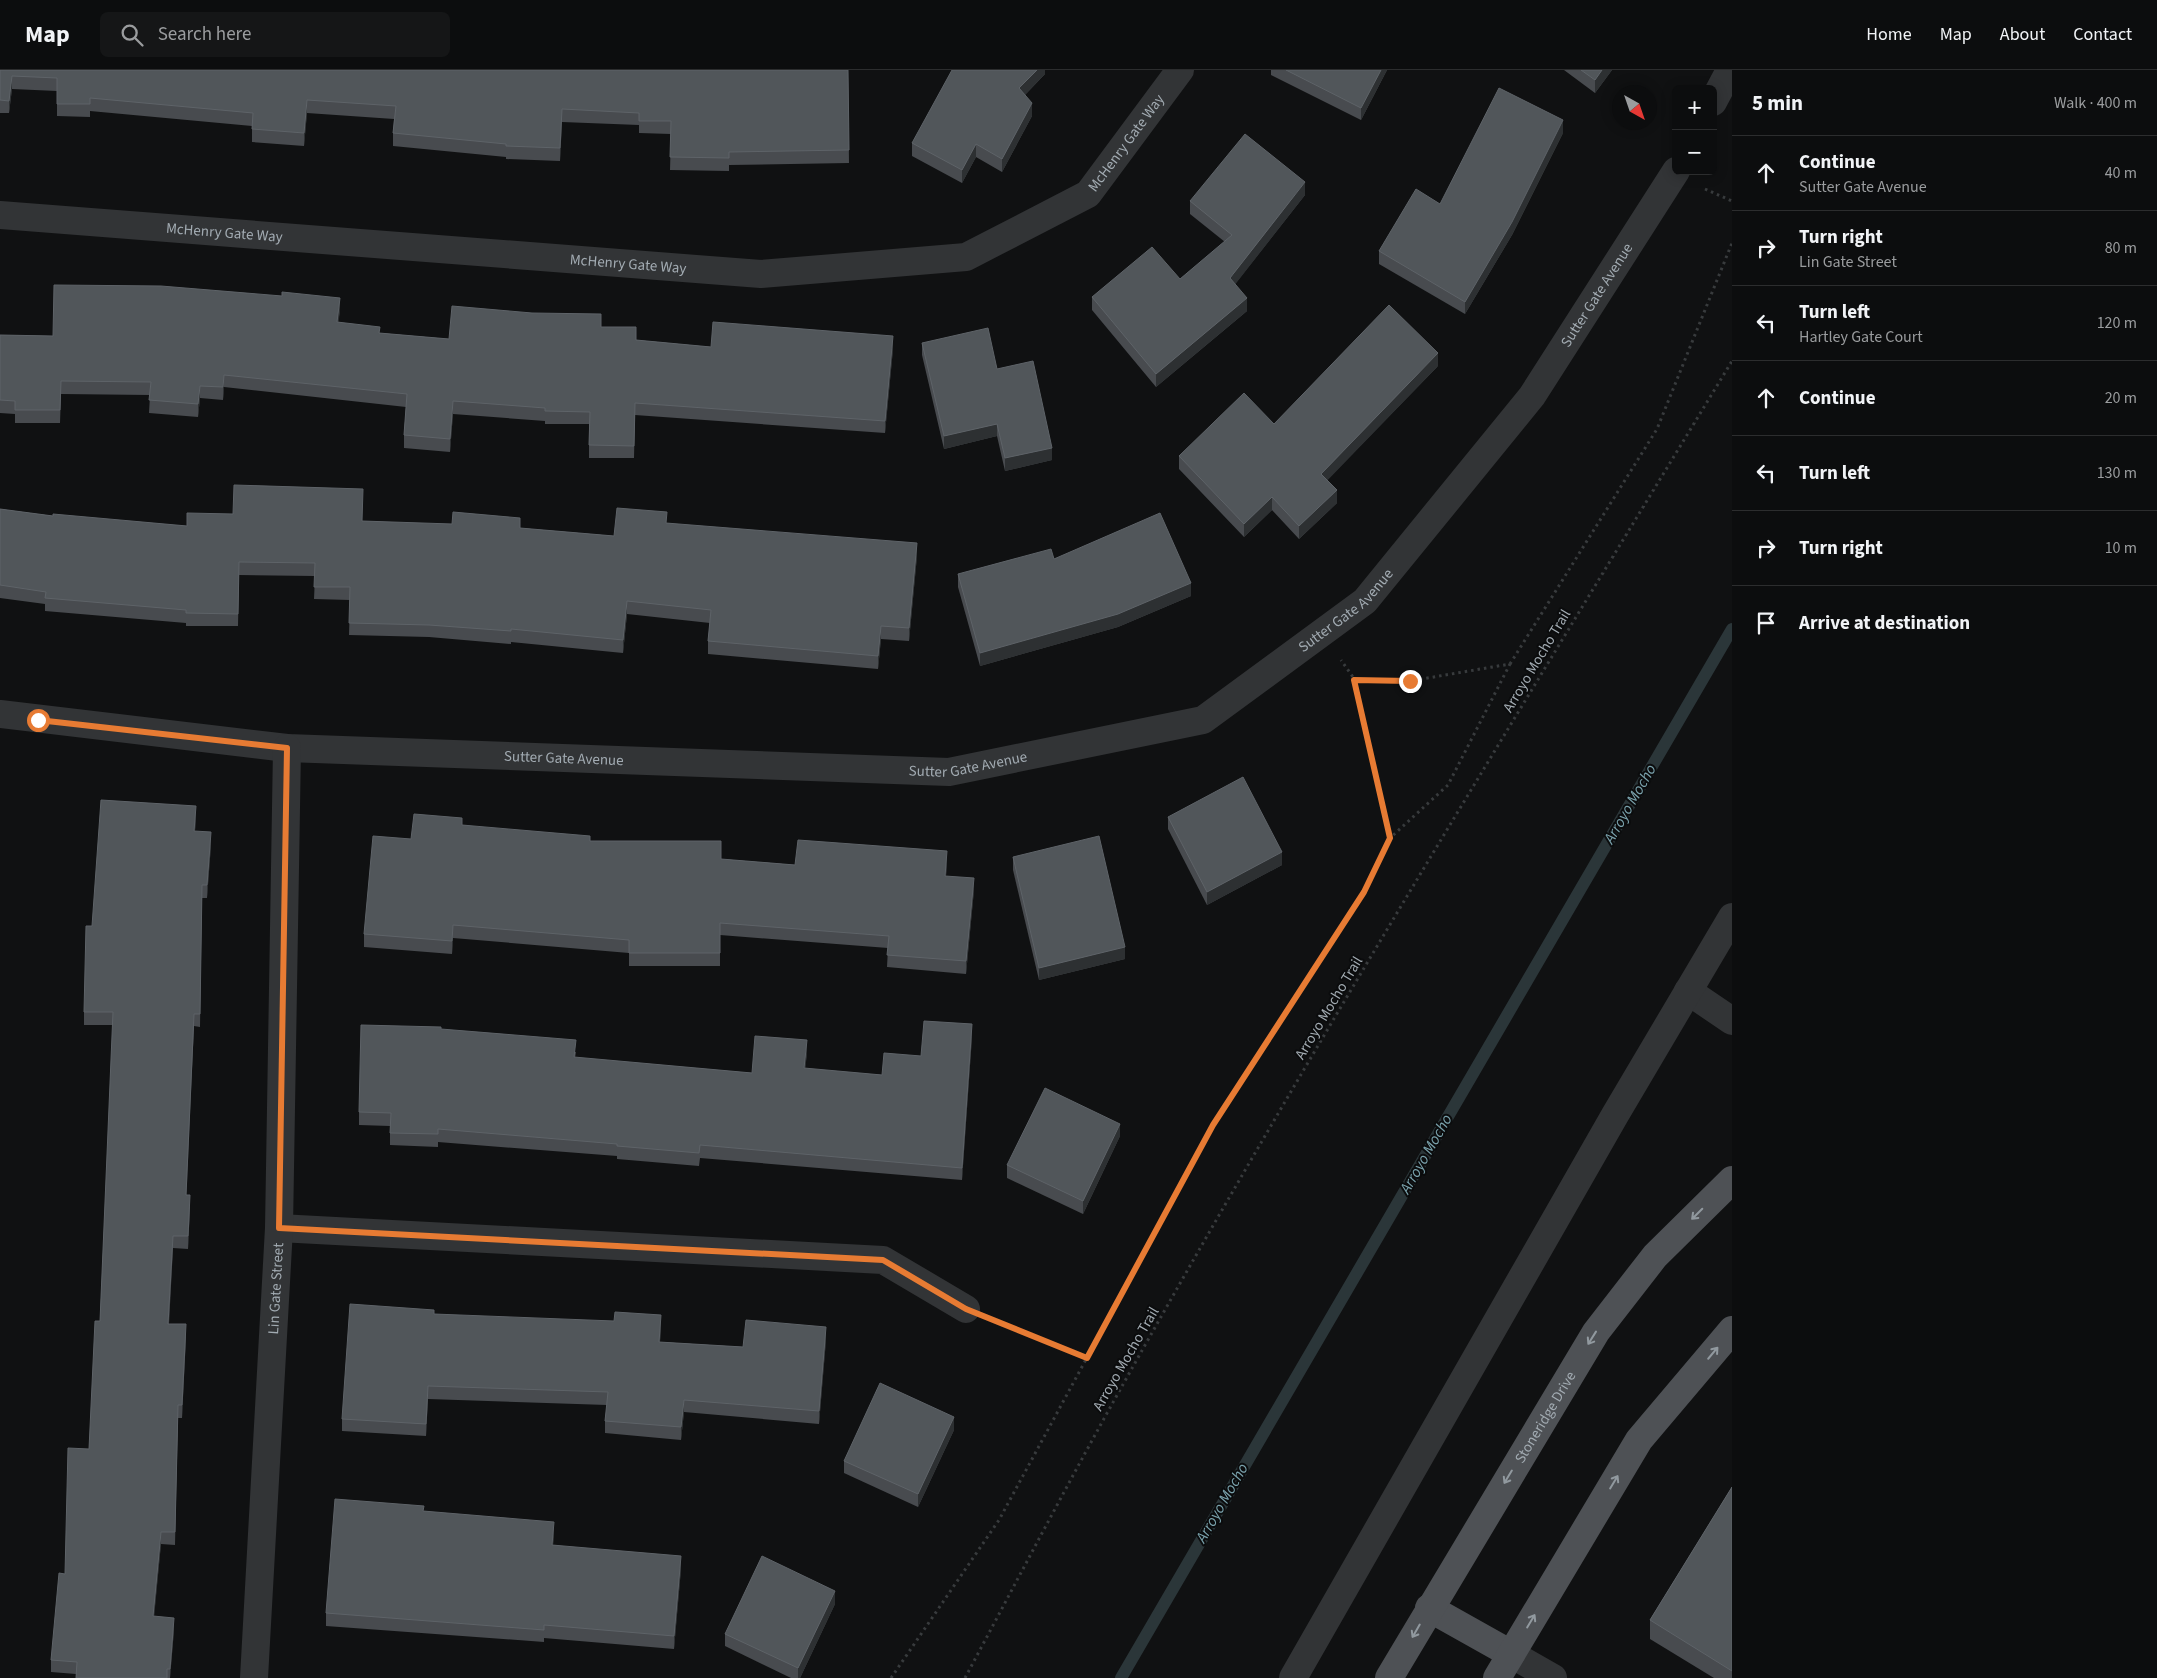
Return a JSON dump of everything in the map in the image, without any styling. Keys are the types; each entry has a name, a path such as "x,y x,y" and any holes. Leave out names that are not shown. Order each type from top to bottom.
{"main road":[{"name":"Stoneridge Drive","path":"1389,1678 1429,1608 1596,1332 1655,1256 1732,1180"},
{"path":"1497,1678 1639,1440 1732,1330"},
{"path":"1429,1608 1511,1654"}],"street":[{"name":"McHenry Gate Way","path":"0,215 761,274 966,257 1088,194 1180,70"},
{"path":"1717,94 1730,70"},
{"name":"Sutter Gate Avenue","path":"0,714 287,748 949,772 1203,720 1365,601 1532,396 1673,175"},
{"name":"Lin Gate Street","path":"254,1678 279,1228 287,748"},
{"path":"1294,1678 1615,1115 1732,917"},
{"path":"1688,991 1732,1021"},
{"path":"279,1228 883,1260 966,1309"},
{"path":"1511,1654 1553,1678"}],"path":[{"path":"891,1678 999,1520 1213,1125 1364,892 1390,838 1448,785 1510,664 1657,429 1732,243"},
{"name":"Arroyo Mocho Trail","path":"965,1678 1112,1406 1281,1111 1471,791 1732,361"},
{"path":"1390,838 1354,680 1410,681 1510,664"},
{"path":"966,1309 1087,1358"}],"building":[{"path":"0,70 848,70 849,150 729,152 729,158 670,157 671,121 639,121 639,113 562,109 560,148 506,146 506,144 393,133 396,106 307,100 304,133 252,129 253,113 90,98 90,104 57,104 57,78 12,76 9,101 0,100"},
{"path":"952,70 1037,70 1019,88 1032,103 1002,159 976,144 962,170 912,143"},
{"path":"1286,70 1381,70 1361,108"},
{"path":"1581,70 1602,70 1595,80"},
{"path":"1499,88 1563,120 1512,222 1465,302 1379,251 1416,189 1440,204"},
{"path":"1245,134 1305,182 1230,278 1247,298 1156,374 1092,297 1152,247 1180,279 1232,235 1190,201"},
{"path":"54,285 161,286 282,296 282,292 340,298 337,322 380,327 379,333 449,339 452,306 532,313 601,314 601,327 636,327 636,340 711,347 713,322 893,336 885,421 635,403 634,446 589,445 590,412 545,411 545,408 453,401 450,439 404,435 407,394 224,375 223,387 200,386 198,404 149,400 151,382 61,381 60,410 15,410 15,401 0,400 0,335 53,336"},
{"path":"1389,305 1438,353 1321,474 1337,490 1299,526 1272,497 1244,524 1179,456 1244,393 1274,424"},
{"path":"988,328 997,369 1033,361 1052,448 1005,458 997,424 944,436 922,343"},
{"path":"234,485 363,489 362,521 452,524 453,512 520,518 520,528 614,536 617,508 667,512 666,523 917,543 909,628 881,626 878,656 708,641 711,610 627,601 623,640 511,629 511,631 429,625 349,623 350,587 314,587 315,563 239,562 238,614 186,613 186,610 45,598 46,592 0,585 0,509 53,516 53,514 187,526 187,513 233,514"},
{"path":"1160,513 1191,583 1118,614 980,653 958,574 1051,549 1054,559"},
{"path":"1243,777 1282,852 1207,892 1168,817"},
{"path":"101,800 196,806 194,831 211,832 207,885 202,885 200,1014 194,1014 186,1195 190,1195 188,1236 173,1236 168,1324 186,1324 182,1405 178,1405 175,1532 161,1532 153,1616 174,1618 170,1669 167,1669 167,1678 76,1678 77,1662 51,1660 59,1573 65,1574 68,1448 89,1449 95,1321 100,1321 113,1012 84,1012 86,926 92,926"},
{"path":"414,814 462,818 462,825 590,836 590,841 721,841 721,859 795,865 798,840 947,851 945,876 974,878 966,961 887,955 889,936 720,923 720,953 629,953 629,940 453,925 452,941 364,934 373,836 411,839"},
{"path":"1099,836 1125,947 1039,968 1013,857"},
{"path":"924,1021 972,1024 962,1168 700,1145 699,1153 438,1129 438,1134 390,1133 391,1113 359,1112 361,1025 441,1027 441,1029 576,1040 574,1057 752,1073 755,1036 807,1040 804,1068 882,1075 884,1053 921,1056"},
{"path":"1045,1088 1120,1124 1083,1201 1007,1165"},
{"path":"350,1304 434,1310 434,1314 614,1321 615,1312 661,1315 659,1342 743,1347 746,1320 826,1327 819,1411 684,1400 681,1427 605,1421 608,1392 428,1386 426,1424 342,1419"},
{"path":"880,1383 954,1417 918,1494 844,1461"},
{"path":"1732,1487 1732,1671 1650,1620"},
{"path":"335,1499 424,1506 423,1511 554,1522 552,1545 681,1556 674,1636 544,1625 544,1630 326,1613"},
{"path":"762,1556 835,1591 798,1668 725,1634"}],"waterway":[{"name":"Arroyo Mocho","path":"1121,1678 1732,629"}],"route":[{"path":"38,720 287,748 279,1228 883,1260 966,1309 1087,1358 1213,1125 1364,892 1390,838 1354,680 1410,681"}]}
